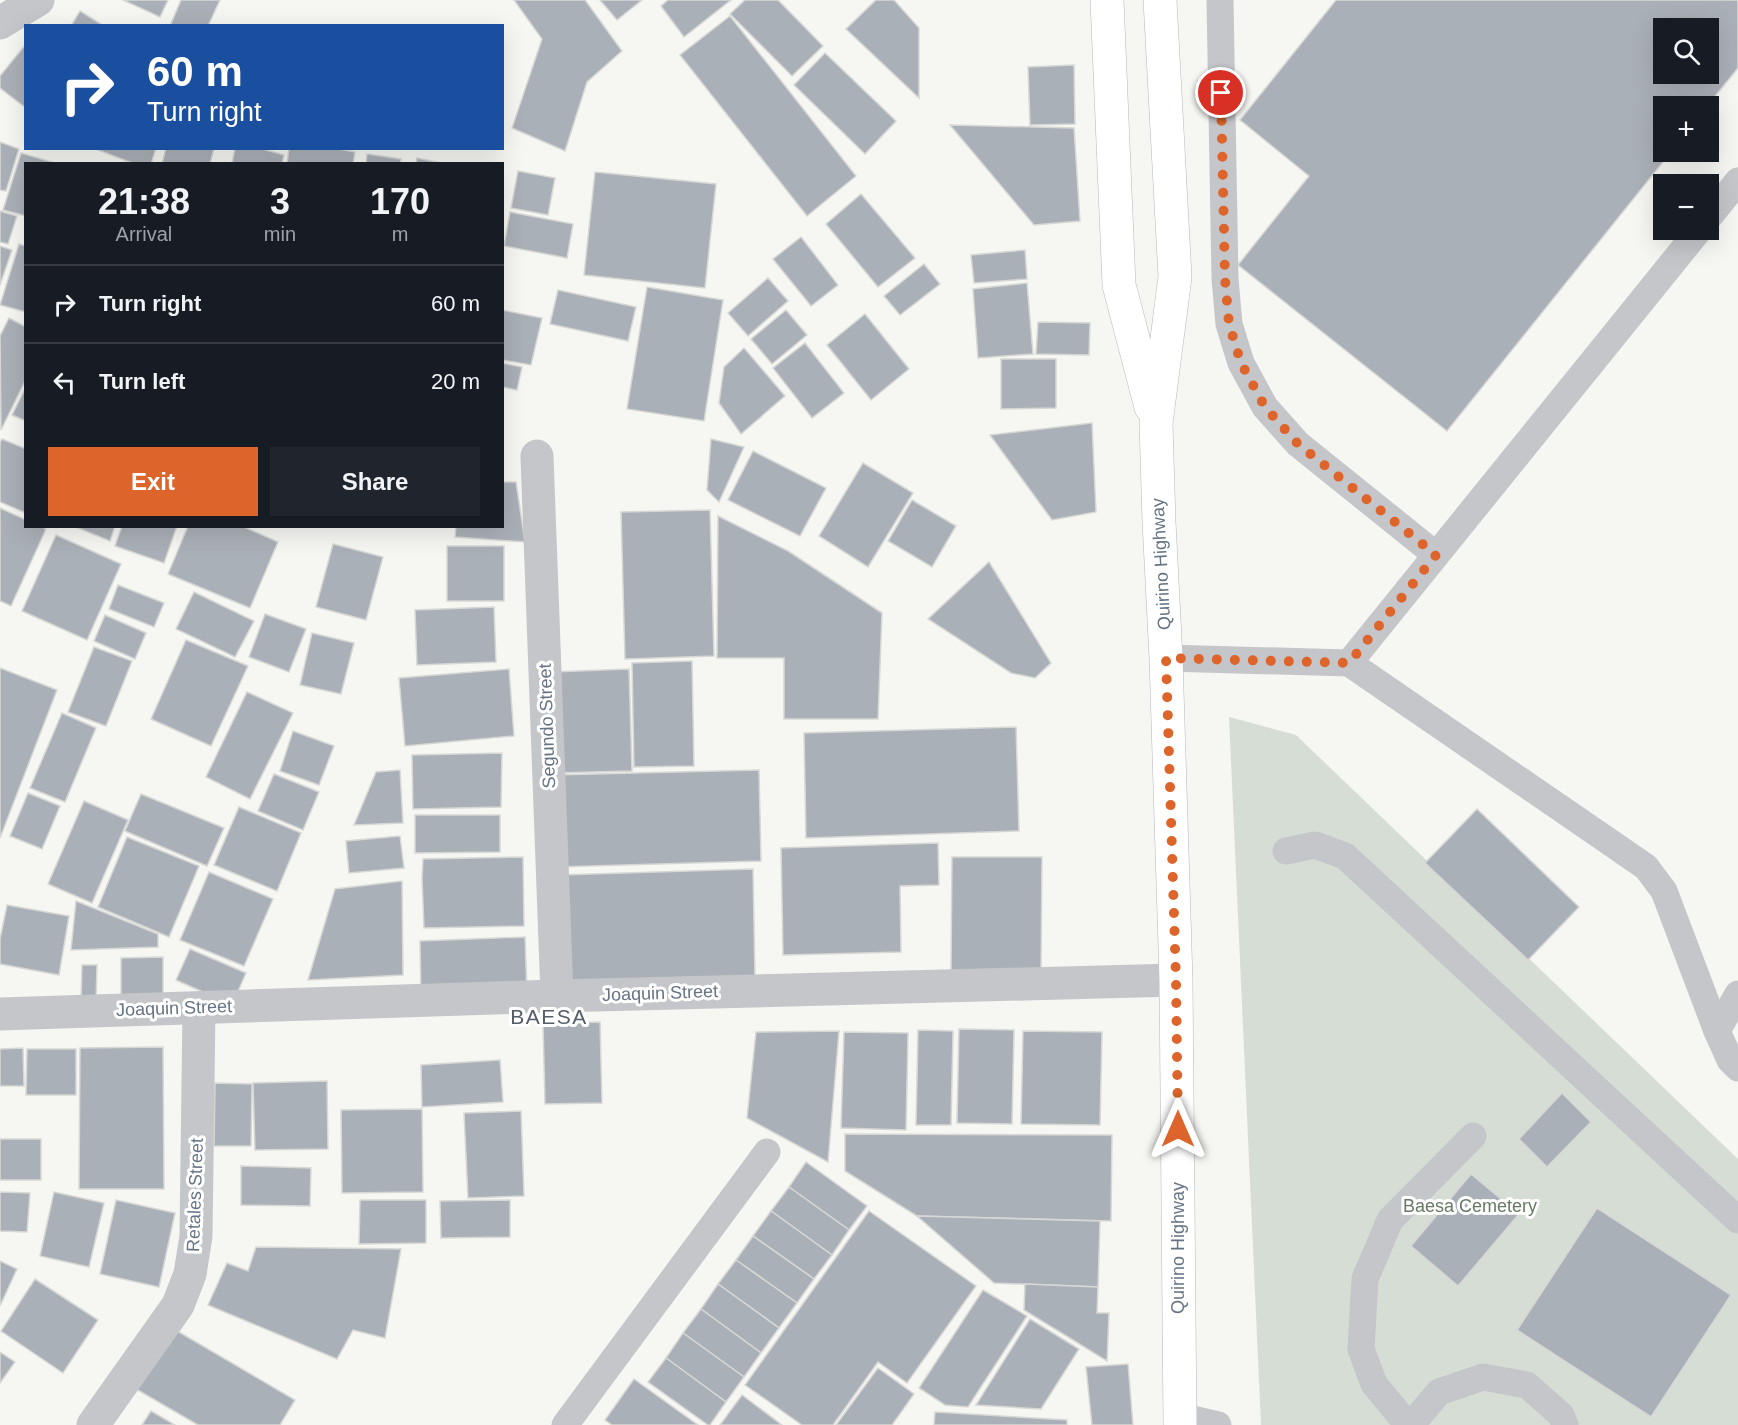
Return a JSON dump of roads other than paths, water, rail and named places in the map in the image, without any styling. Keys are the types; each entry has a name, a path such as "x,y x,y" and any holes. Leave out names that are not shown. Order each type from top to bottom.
{"main road":[{"name":"Quirino Highway","path":"1107,0 1119,285 1156,423"},
{"name":"Quirino Highway","path":"1160,0 1175,277 1156,423 1176,980 1180,1420"}],"street":[{"path":"0,23 38,0"},
{"name":"Segundo Street","path":"537,456 558,996"},
{"name":"Joaquin Street","path":"0,1014 558,996 1176,980"},
{"name":"Retales Street","path":"93,1425 178,1305 190,1274 196,1236 199,1008"}],"lane":[{"path":"1220,0 1225,279 1229,324 1241,363 1265,407 1298,444 1436,555"},
{"path":"1719,205 1736,186"},
{"path":"1349,663 1691,240"},
{"path":"1166,658 1349,663 1646,867 1664,891 1717,1030 1730,1060 1738,1068"},
{"path":"1286,851 1315,845 1345,856 1738,1220"},
{"path":"1717,1030 1738,994"},
{"path":"1473,1136 1390,1220 1365,1279 1361,1348 1374,1384 1410,1425 1439,1392 1483,1377 1527,1385 1561,1415 1565,1425"},
{"path":"565,1425 767,1152"},
{"path":"1180,1420 1218,1425"}],"district":[{"name":"BAESA","path":"549,1017"}],"park label":[{"name":"Baesa Cemetery","path":"1470,1206"}]}
